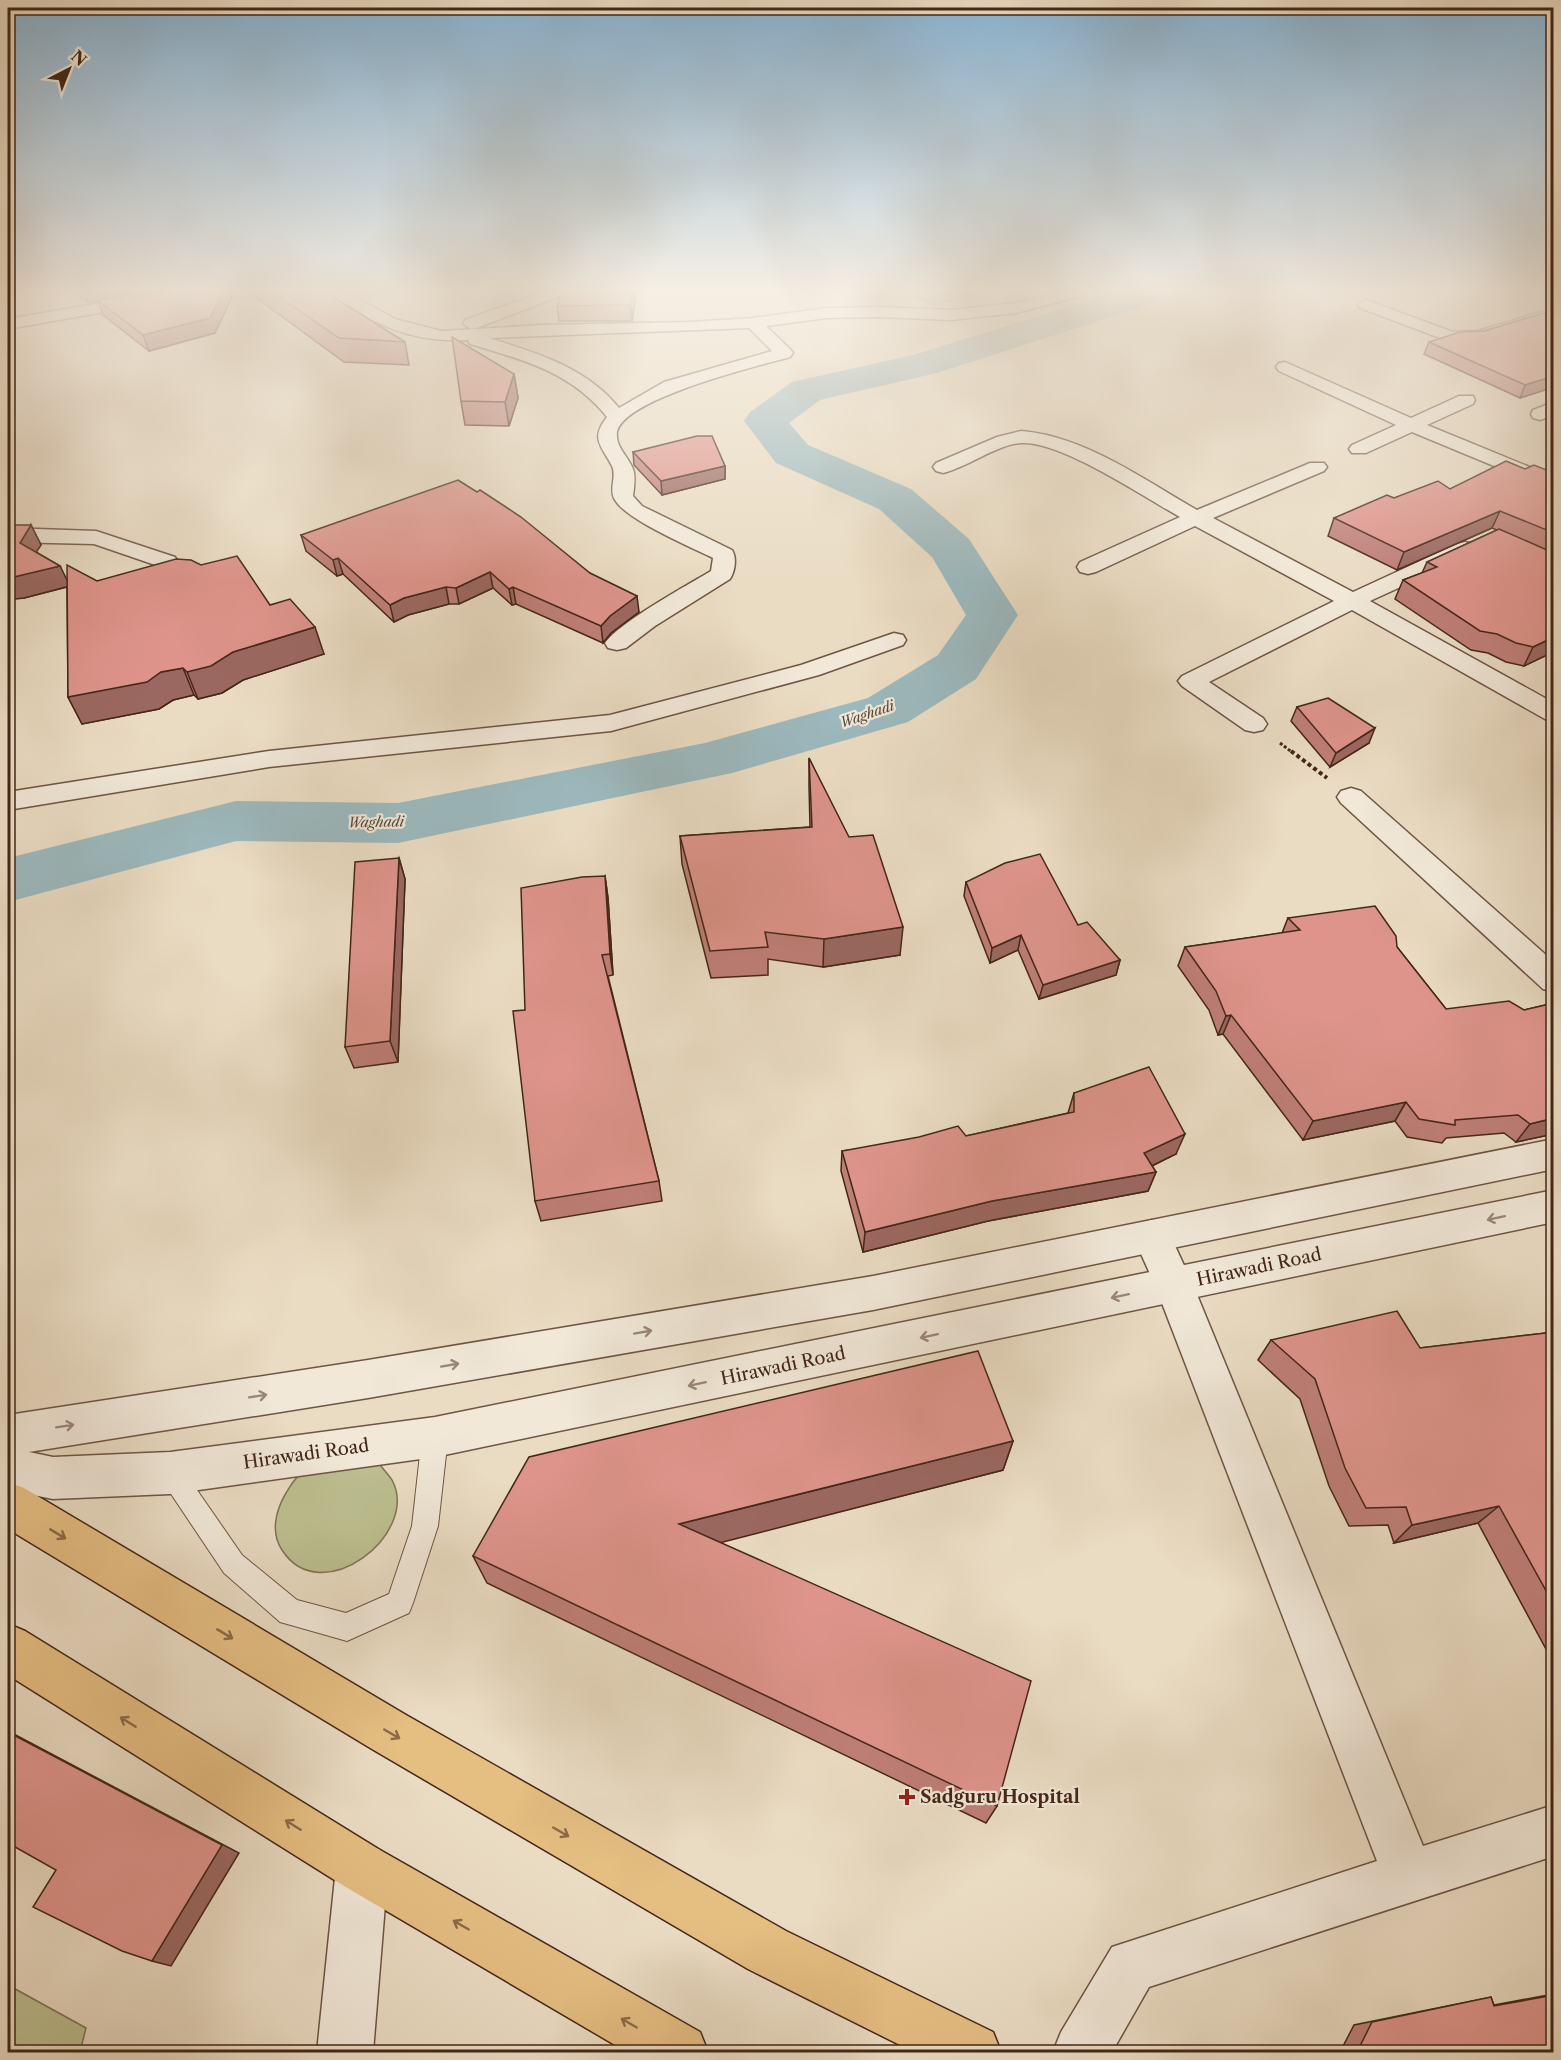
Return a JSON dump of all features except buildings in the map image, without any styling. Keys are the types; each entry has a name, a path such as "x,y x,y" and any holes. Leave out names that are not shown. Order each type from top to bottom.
{"main road":[{"path":"8,1504 389,1732 767,1950 973,2052"},
{"path":"8,1648 362,1868 680,2052"}],"street":[{"path":"590,389 616,417"},
{"path":"617,643 646,621 722,574 724,555 635,510 623,497 624,470 607,441 608,429 616,417 663,389"},
{"path":"1333,389 1411,425 1554,484"},
{"path":"1359,449 1466,400"},
{"path":"944,467 1020,437 1040,437 1070,449 1352,601 1554,714"},
{"path":"1088,567 1317,467"},
{"path":"8,535 96,538 167,562"},
{"path":"1254,724 1191,681 1352,601 1480,542"},
{"path":"8,801 269,759 611,723 810,670 894,640"},
{"path":"1351,797 1554,981"},
{"path":"8,1436 368,1379 873,1293 1554,1154"},
{"name":"Hirawadi Road","path":"8,1469 52,1479 170,1473 435,1437 1554,1206"},
{"path":"1152,1236 1174,1285 1409,1876"},
{"path":"1081,2052 1131,1966 1554,1830"},
{"path":"345,2052 362,1868"}],"lane":[{"path":"170,1473 233,1564 290,1612 347,1627 399,1603 425,1526 435,1437"}],"path":[{"path":"1254,724 1351,797"}],"green space":[{"path":"378,1462 392,1480 397,1501 393,1522 380,1542 362,1558 342,1569 320,1572 299,1567 282,1550 275,1529 279,1507 291,1485 301,1473 314,1464"},
{"path":"8,1985 86,2028 80,2052 8,2052"}],"waterway":[{"name":"Waghadi","path":"8,880 236,821 398,823 711,760 888,710 957,667 992,615 952,549 895,499 792,454 765,421 806,391 814,389"}],"place":[{"name":"Sadguru Hospital","path":"907,1797"}]}
